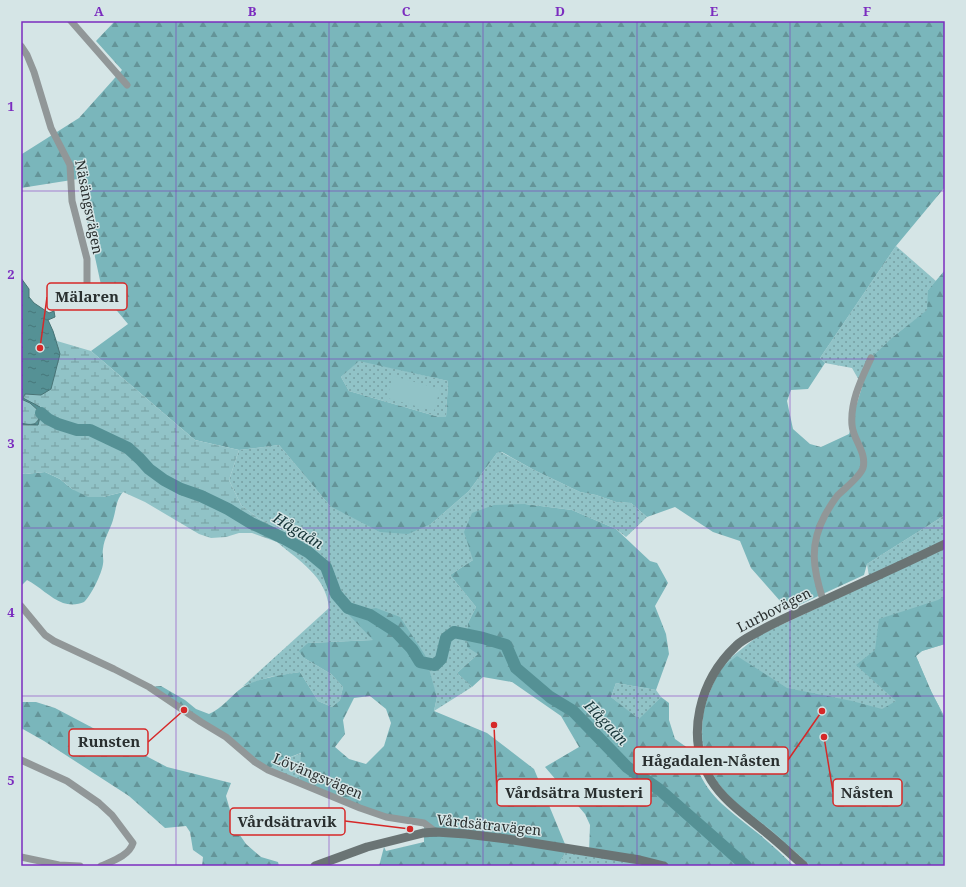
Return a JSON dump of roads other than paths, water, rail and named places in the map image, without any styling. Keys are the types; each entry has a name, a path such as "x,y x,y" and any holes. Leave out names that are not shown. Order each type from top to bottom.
{"street":[{"path":"71,21 126,85"},
{"name":"Näsängsvägen","path":"21,46 27,55 34,72 51,128 70,165 72,200 86,259 87,286"},
{"path":"823,600 817,580 814,562 814,545 818,528 827,511 837,496 863,469 864,457 854,436 852,416 854,402 860,382 871,358"},
{"name":"Lurbovägen","path":"804,866 722,796 711,781 702,765 696,729 704,695 724,659 736,646 764,628 945,544"},
{"name":"Lövängsvägen","path":"21,606 45,635 54,642 114,669 149,688 226,737 255,762 268,770 386,817 424,823 436,832"},
{"path":"21,760 67,781 99,803 112,815 133,844 132,848 119,858 101,866"},
{"name":"Vårdsätravägen","path":"315,866 367,847 423,833 436,832 507,839 640,860 664,866"},
{"path":"21,857 59,865 80,866"}],"water":[{"path":"21,278 29,289 29,297 34,303 49,313 54,311 55,317 48,320 60,354 51,389 41,395 25,394 23,398 40,407 41,413 38,425 21,425 21,423 35,424 38,420 40,412 30,403 21,399"}],"waterway":[{"name":"Hågaån","path":"41,413 48,419 58,424 77,430 90,430 128,448 149,469 164,480 228,509 251,523 308,552 326,567 336,594 348,608 370,615 395,631 412,649 420,662 435,665 441,659 446,638 454,632 483,638 506,645 516,668 550,697 573,711 627,767 660,790 746,866"}],"place":[{"name":"Mälaren","path":"40,348"},
{"name":"Runsten","path":"184,710"},
{"name":"Hågadalen-Nåsten","path":"822,711"},
{"name":"Vårdsätra Musteri","path":"494,725"},
{"name":"Nåsten","path":"824,737"},
{"name":"Vårdsätravik","path":"410,829"}]}
